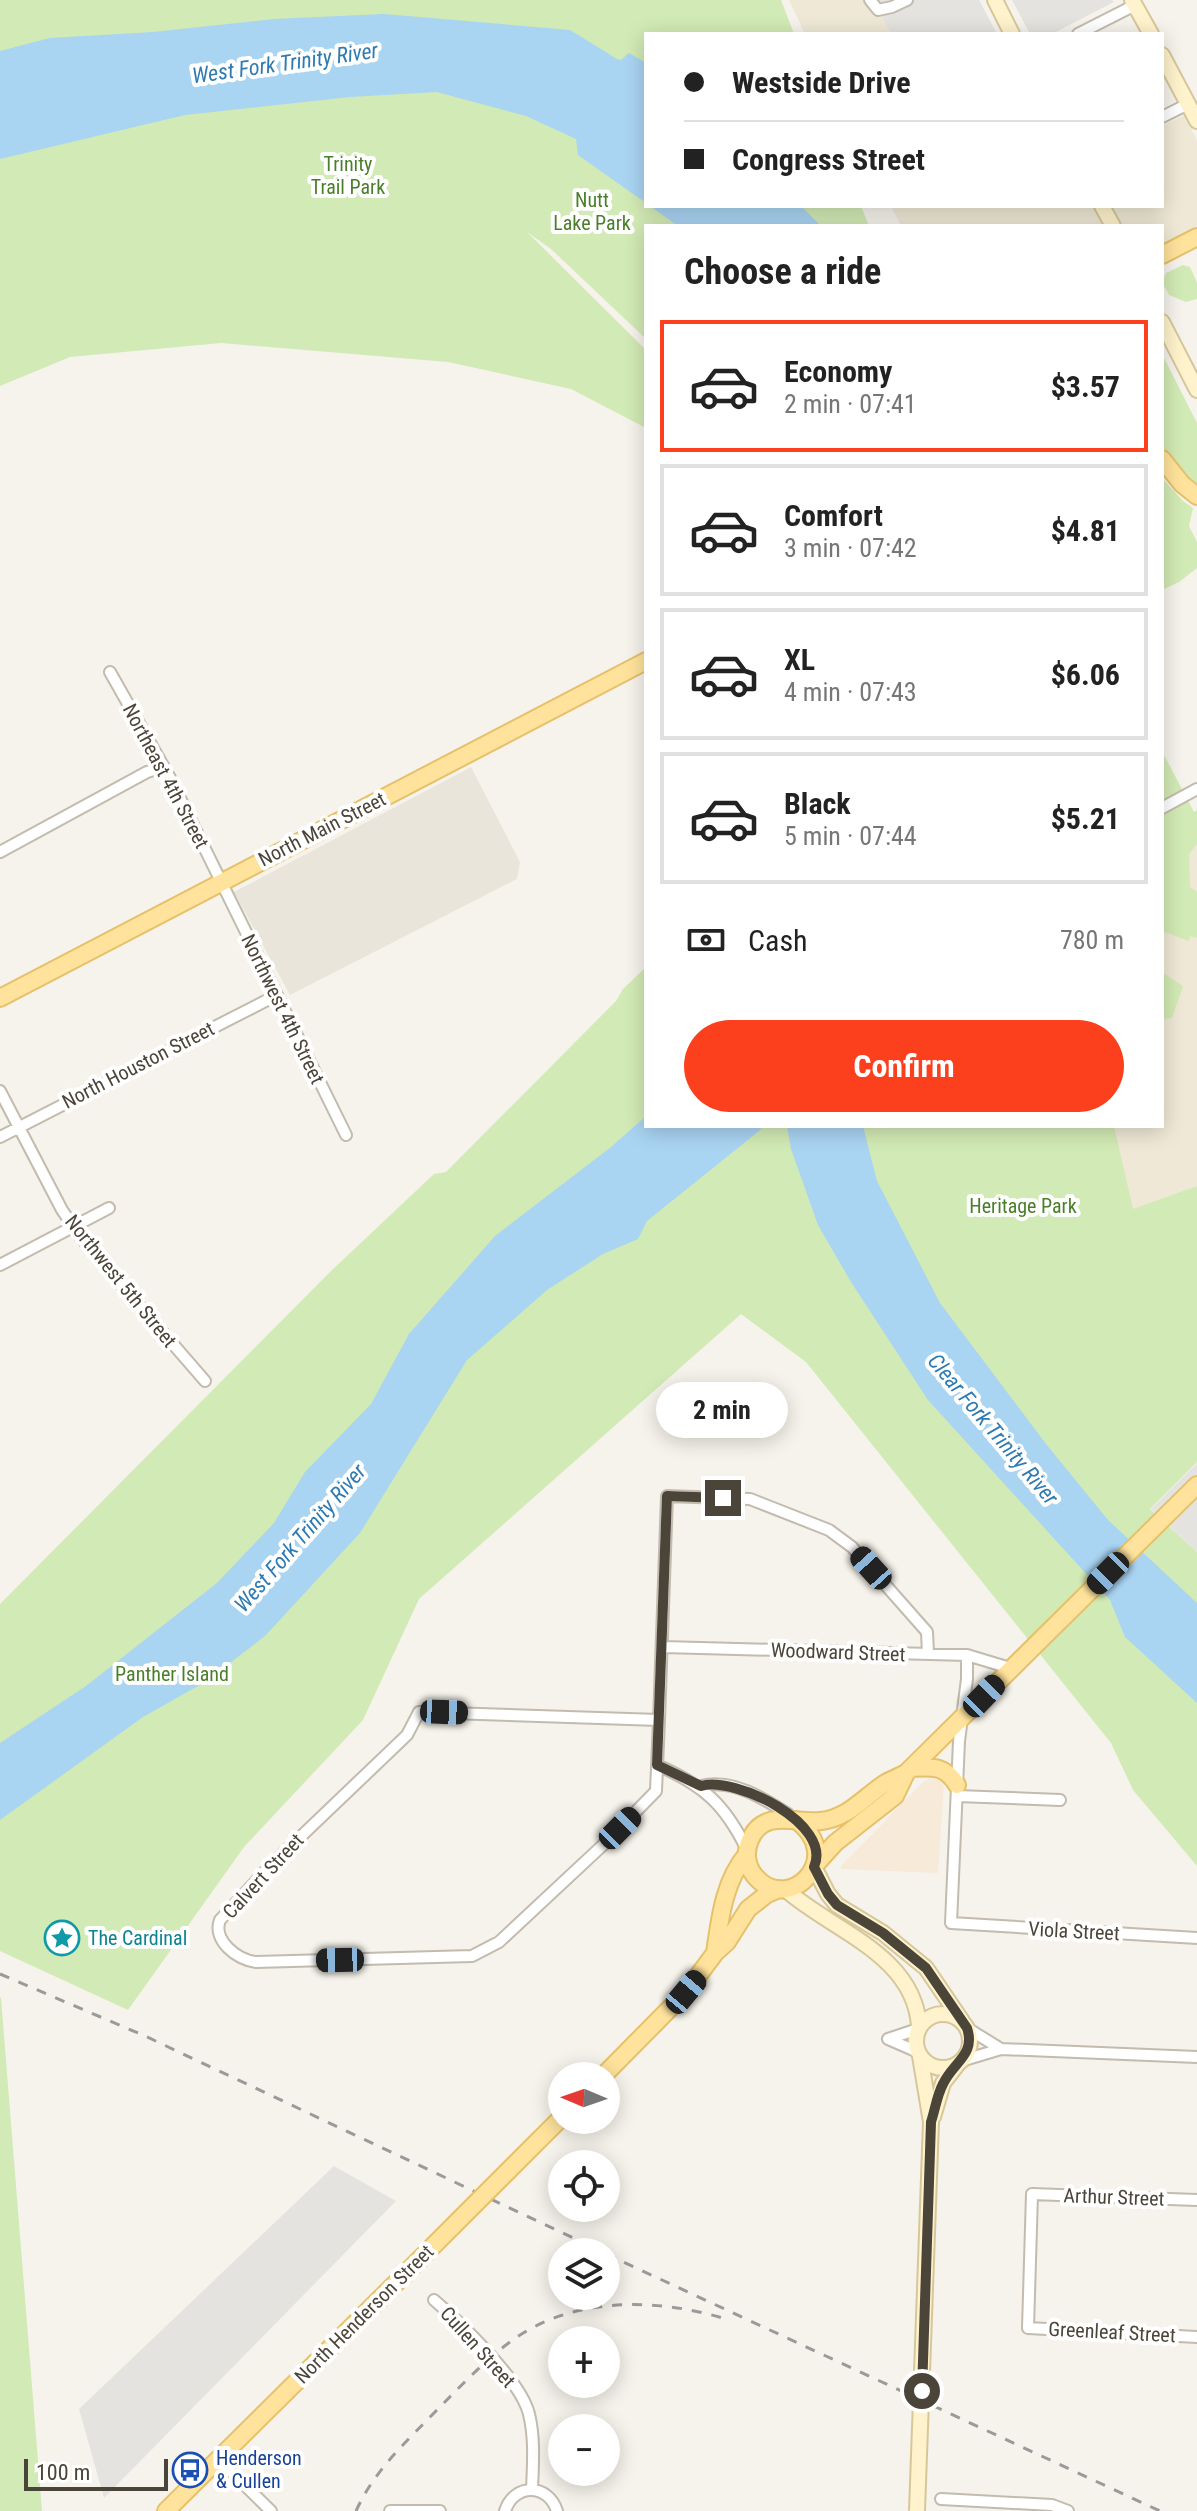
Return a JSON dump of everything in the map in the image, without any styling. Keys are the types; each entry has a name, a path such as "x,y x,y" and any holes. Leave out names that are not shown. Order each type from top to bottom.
{"main road":[{"path":"995,0 1011,32"},
{"path":"1137,2 1150,32"},
{"path":"1164,58 1193,102 1197,121"},
{"path":"1164,254 1197,237"},
{"path":"1164,326 1197,390"},
{"path":"1164,462 1182,484 1197,496"},
{"name":"North Main Street","path":"0,998 644,662"},
{"path":"617,2062 671,2009 727,1942 748,1909 782,1889 800,1884 838,1841 895,1796 909,1771 1197,1485"},
{"path":"917,2511 931,2122 915,2045 919,2028 917,2005 893,1967 782,1889 768,1886 754,1876 749,1868 747,1852 750,1838 757,1828 767,1822 779,1818 822,1821 845,1813 884,1784 909,1771 943,1769 957,1790"},
{"path":"794,1820 811,1833 816,1844 815,1865 828,1894 837,1905 883,1933 926,1968 964,2024 970,2045 943,2083 931,2122"},
{"path":"715,1953 728,1887 736,1866 747,1852"},
{"path":"919,2028 931,2016 940,2013 948,2014 964,2024"},
{"path":"919,2054 936,2068 960,2062"},
{"name":"North Henderson Street","path":"166,2511 548,2131"}],"street":[{"path":"870,0 878,10 907,0"},
{"path":"1082,32 1137,2"},
{"path":"1164,116 1193,102"},
{"name":"Northeast 4th Street","path":"110,672 170,778 220,882"},
{"path":"0,852 147,772 157,769 165,771"},
{"path":"1164,807 1197,789"},
{"name":"Northwest 4th Street","path":"220,882 346,1135"},
{"name":"North Houston Street","path":"0,1137 277,995"},
{"name":"Northwest 5th Street","path":"0,1091 74,1227 205,1381"},
{"path":"0,1265 109,1208"},
{"name":"Calvert Street","path":"659,1720 419,1712 407,1735 271,1865 220,1920 220,1938 238,1956 249,1961 472,1956 499,1942 653,1795 657,1765 663,1647 667,1496 750,1499 829,1530 852,1547 927,1632 928,1654"},
{"name":"Woodward Street","path":"663,1647 967,1655 1010,1668"},
{"path":"967,1655 957,1790 1060,1800"},
{"path":"657,1765 701,1786 729,1817 747,1852"},
{"path":"701,1786 712,1783 749,1792 794,1820"},
{"name":"Viola Street","path":"957,1790 951,1923 1197,1938"},
{"path":"964,2024 1001,2049"},
{"path":"919,2028 888,2039 919,2054"},
{"path":"960,2062 1001,2049 1197,2057"},
{"name":"Arthur Street","path":"1028,2328 1032,2194 1197,2200"},
{"name":"Cullen Street","path":"434,2300 481,2346 526,2405 533,2438 532,2489"},
{"name":"Greenleaf Street","path":"1028,2328 1197,2337"},
{"path":"218,2459 271,2511"},
{"path":"505,2511 516,2494 532,2489 547,2494 557,2511"},
{"path":"941,2499 1052,2505 1068,2511"},
{"path":"390,2511 440,2511"}],"shaded area":[{"path":"789,0 979,0 996,32 804,32"},
{"path":"873,0 979,0 996,32 890,32"},
{"path":"1012,0 1114,2 1056,32 1029,32"},
{"path":"1184,115 1197,140 1197,226 1164,244 1164,224 900,224 892,208 1164,208 1164,125"},
{"path":"471,767 520,862 517,879 290,995 234,892"},
{"path":"1197,825 1197,1462 1105,1128 1164,1128 1164,849"},
{"path":"1197,1463 1197,1552 1151,1509"},
{"path":"937,1776 944,1782 938,1873 841,1869 923,1782"},
{"path":"334,2166 396,2201 104,2498 79,2409"}],"green space":[{"name":"Trinity Trail Park","path":"0,0 781,0 793,32 644,32 644,208 862,208 868,224 644,224 644,337 551,249 527,232 644,348 644,427 571,389 448,362 221,343 70,357 0,386"},
{"path":"1183,265 1190,267 1197,283 1197,299 1186,302 1169,295 1164,286 1166,273"},
{"path":"1164,358 1197,423 1197,483 1164,449"},
{"path":"1164,480 1193,508 1189,526 1197,542 1197,568 1164,589"},
{"path":"1164,755 1194,812 1197,810 1197,844 1189,854 1190,887 1197,892 1197,938 1190,936 1189,941 1164,932"},
{"name":"Panther Island","path":"644,969 644,1128 1114,1128 1133,1209 1197,1186 1197,1462 1150,1509 1197,1552 1197,1866 1133,1790 1111,1743 806,1362 741,1314 419,1599 363,1720 244,1847 128,2010 0,1951 0,1604 331,1271 434,1174 446,1172 616,1001 623,989"},
{"path":"1164,973 1183,986 1172,1018 1164,1019"},
{"path":"1,1998 42,2511 0,2511"}],"water":[{"name":"West Fork Trinity River","path":"384,14 570,30 617,59 621,60 629,53 644,62 644,202 578,155 576,139 526,116 437,92 350,97 185,115 0,159 0,51 50,38 153,32 274,19"},
{"path":"653,208 803,208 819,224 675,224"},
{"name":"West Fork Trinity River","path":"644,1118 644,1128 761,1128 647,1221 638,1239 603,1254 547,1290 467,1360 360,1533 265,1636 205,1682 143,1717 0,1820 0,1743 86,1686 217,1583 274,1523 305,1472 371,1404 409,1334 495,1236"},
{"name":"Clear Fork Trinity River","path":"787,1128 864,1128 877,1181 940,1303 1046,1444 1108,1520 1197,1603 1197,1703 1125,1637 1110,1600 928,1400 818,1225 791,1149"}],"railway":[{"path":"0,1974 145,2036 573,2238"},
{"path":"620,2260 1160,2511"},
{"path":"356,2511 391,2458 487,2361 530,2329 556,2317 612,2305 670,2307 726,2319"}],"place":[{"name":"The Cardinal","path":"62,1938"},
{"name":"Henderson & Cullen","path":"190,2470"}],"route":[{"path":"723,1498 667,1496 657,1765 701,1786 712,1783 726,1785 756,1795 805,1827 816,1844 817,1863 814,1867 832,1900 883,1933 926,1968 970,2037 967,2053 943,2083 931,2122 922,2391"}],"park label":[{"name":"Nutt Lake Park","path":"592,212"},
{"name":"Heritage Park","path":"1023,1206"}]}
